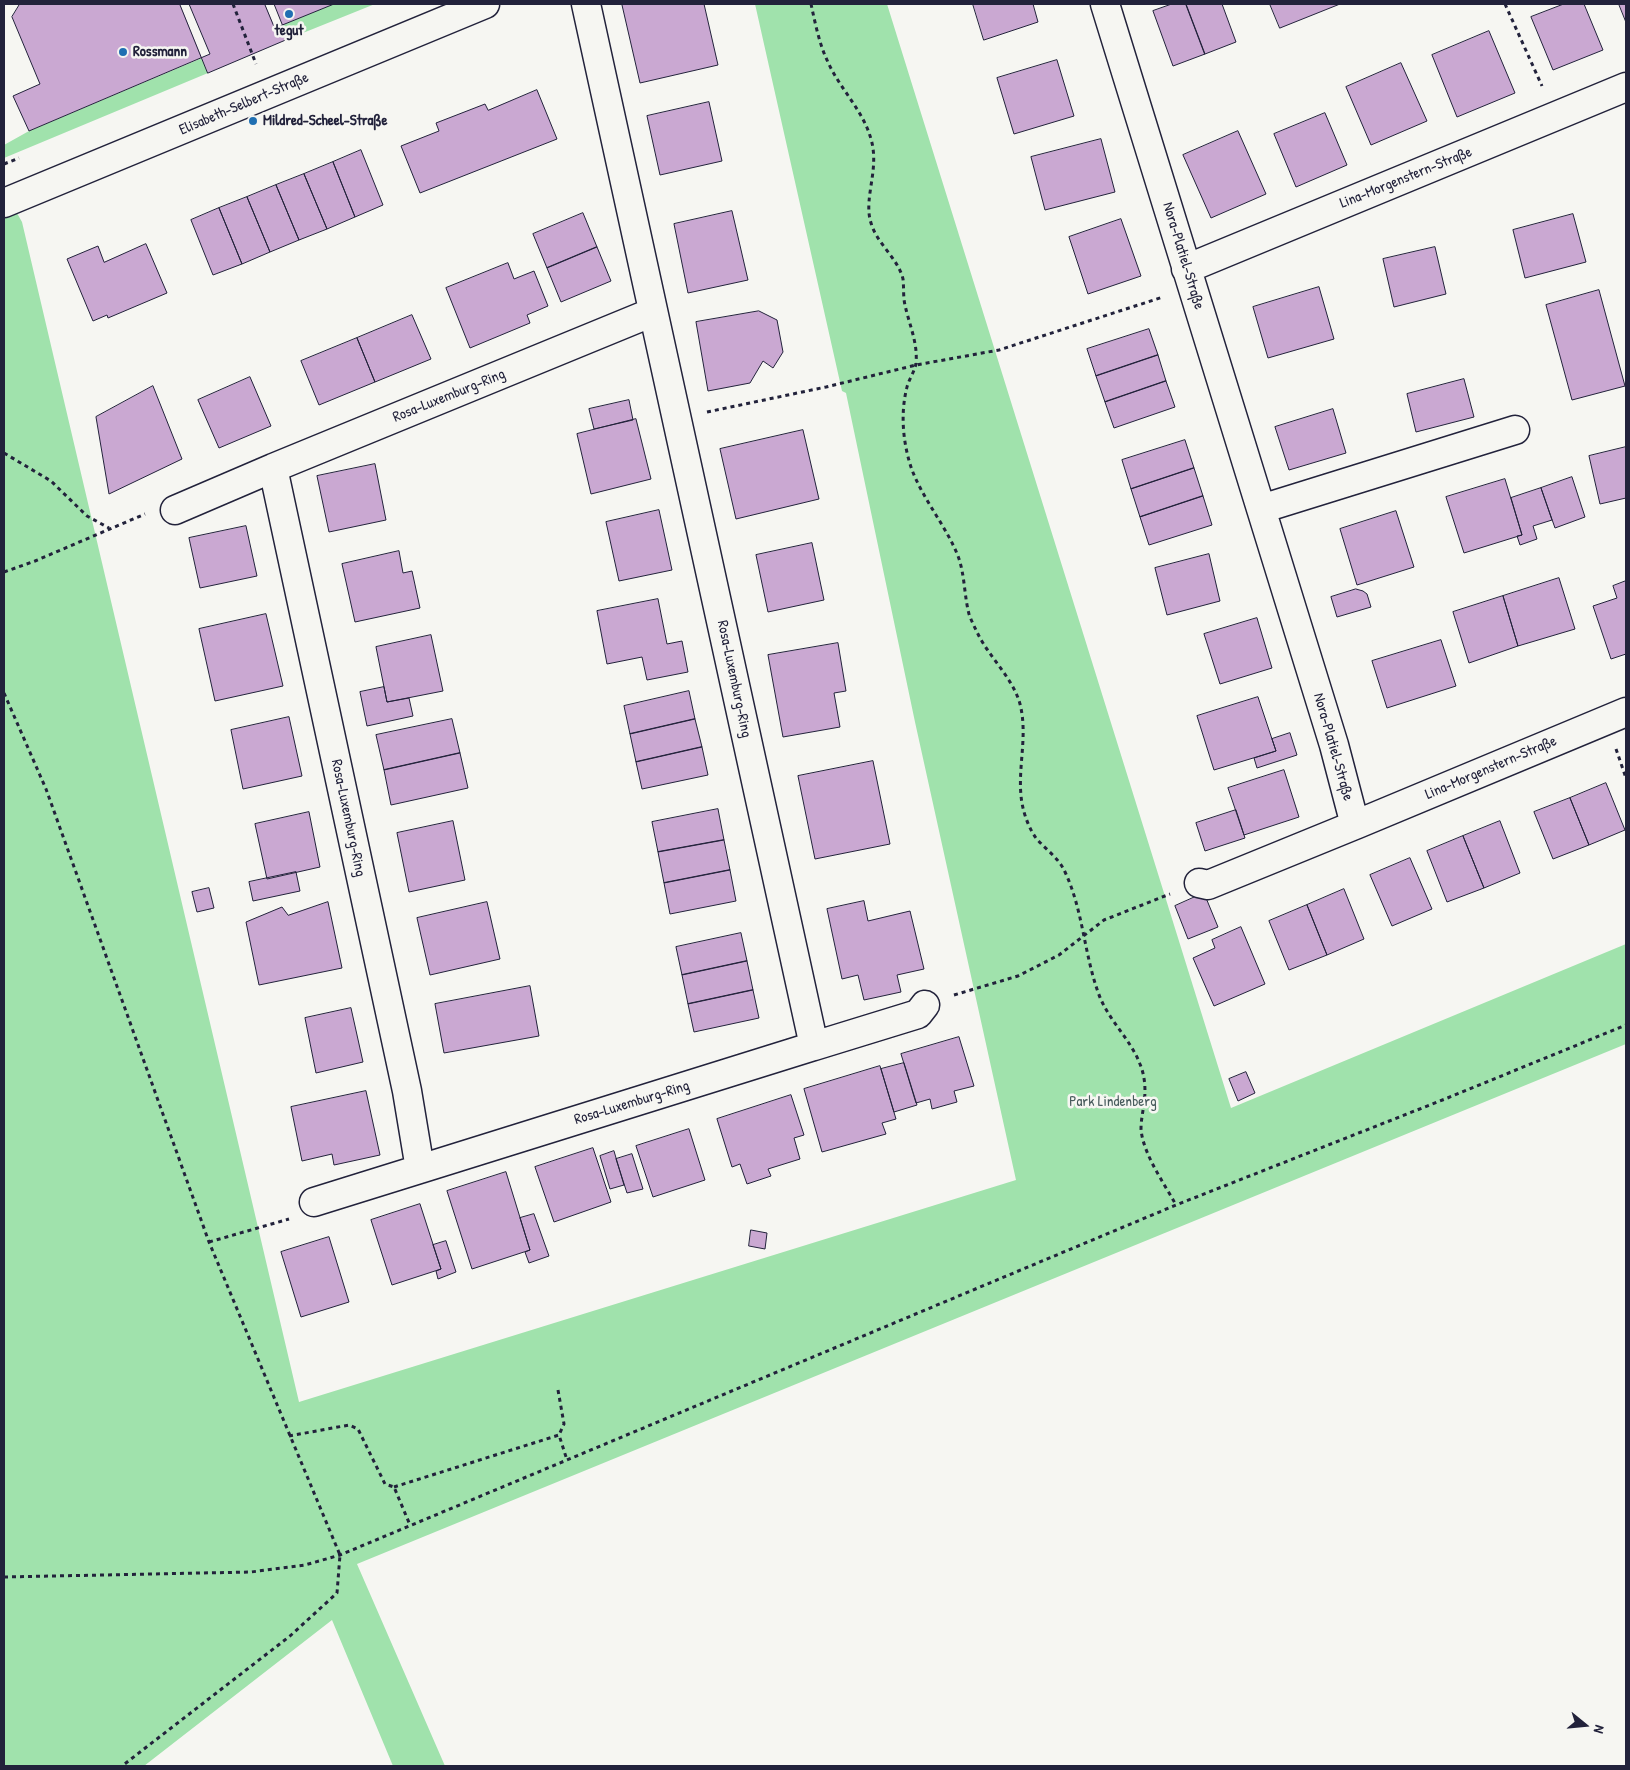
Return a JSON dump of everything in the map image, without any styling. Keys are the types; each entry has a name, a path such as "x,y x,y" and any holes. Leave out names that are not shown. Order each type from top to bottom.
{"street":[{"name":"Elisabeth-Selbert-Straße","path":"4,203 485,4"},
{"name":"Rosa-Luxemburg-Ring","path":"586,4 814,1046"},
{"name":"Nora-Platiel-Straße","path":"1105,4 1334,745 1355,825"},
{"name":"Lina-Morgenstern-Straße","path":"1189,279 1556,116 1626,87"},
{"name":"Rosa-Luxemburg-Ring","path":"175,510 653,312"},
{"path":"1260,509 1515,430"},
{"name":"Rosa-Luxemburg-Ring","path":"273,468 407,1091 420,1169"},
{"name":"Lina-Morgenstern-Straße","path":"1355,825 1626,712"},
{"path":"1199,882 1208,884 1355,825"},
{"name":"Rosa-Luxemburg-Ring","path":"314,1202 918,1014 925,1005"}],"path":[{"path":"232,4 267,94"},
{"path":"811,4 827,60 859,112 871,138 875,161 869,202 870,221 877,238 897,266 902,278 905,305 915,348 916,366 908,384 902,409 904,439 912,470 959,559 965,584 969,615 978,635 1005,675 1019,703 1024,735 1020,786 1024,811 1034,836 1057,859 1065,872 1084,935 1098,994 1110,1018 1125,1036 1140,1065 1145,1087 1141,1125 1144,1143 1176,1205"},
{"path":"1505,4 1556,116"},
{"path":"4,164 18,158"},
{"path":"706,412 916,366 999,350 1189,279"},
{"path":"4,453 51,481 87,516 110,528"},
{"path":"4,572 35,561 157,509 175,510"},
{"path":"4,693 46,789 209,1242 340,1555 337,1593 290,1636 122,1766"},
{"path":"925,1005 1018,976 1059,955 1104,920 1199,882"},
{"path":"4,1577 251,1572 305,1565 340,1555 1176,1205 1626,1025"},
{"path":"209,1242 307,1214 314,1202"},
{"path":"558,1390 564,1424 559,1436 568,1460"},
{"path":"290,1436 349,1425 358,1429 385,1484 394,1487 559,1436"},
{"path":"394,1487 410,1525"}],"green space":[{"path":"334,4 375,4 288,39 282,25"},
{"name":"Park Lindenberg","path":"755,4 887,4 1231,1108 1626,944 1626,1044 357,1564 445,1766 393,1766 332,1620 144,1766 4,1766 4,190 22,222 299,1402 1016,1180 915,722 846,393 842,391"},
{"path":"202,58 208,73 4,158 4,145 29,131"}],"building":[{"path":"20,4 189,4 210,54 29,131 13,96 40,84 12,17"},
{"path":"180,4 274,4 288,39 208,73"},
{"name":"tegut","path":"265,4 334,4 275,28"},
{"path":"704,4 718,65 640,83 622,5"},
{"path":"973,4 1033,4 1038,22 984,40"},
{"path":"1172,4 1186,4 1205,54 1173,66 1153,11"},
{"path":"1186,4 1222,4 1236,42 1205,54"},
{"path":"1270,4 1340,4 1280,28"},
{"path":"1564,4 1584,4 1603,50 1553,70 1531,17"},
{"path":"1619,4 1626,4 1626,22"},
{"path":"1489,31 1515,93 1457,117 1432,55"},
{"path":"1057,60 1074,116 1014,134 997,78"},
{"path":"1401,63 1427,121 1371,145 1346,87"},
{"path":"537,90 557,139 420,193 401,146 439,131 436,123 485,104 488,110"},
{"path":"709,102 722,161 660,175 647,116"},
{"path":"1325,113 1347,165 1296,187 1274,134"},
{"path":"1238,131 1266,194 1211,218 1183,155"},
{"path":"1101,139 1115,192 1045,210 1031,157"},
{"path":"361,150 383,205 355,217 333,162"},
{"path":"333,162 355,217 327,229 304,174"},
{"path":"304,174 327,229 299,240 276,185"},
{"path":"276,185 299,240 270,252 247,197"},
{"path":"247,197 270,252 242,264 219,208"},
{"path":"219,208 242,264 213,275 191,220"},
{"path":"732,211 748,280 688,293 674,224"},
{"path":"583,213 597,247 547,268 533,234"},
{"path":"1573,214 1586,262 1525,278 1513,230"},
{"path":"1121,219 1141,276 1088,294 1069,237"},
{"path":"146,244 167,293 108,318 107,315 93,321 67,259 98,246 104,262"},
{"path":"597,247 611,281 561,302 547,268"},
{"path":"1435,247 1446,294 1394,307 1383,259"},
{"path":"508,263 514,279 534,271 548,306 527,315 530,323 470,348 446,288"},
{"path":"1319,287 1334,339 1268,358 1253,307"},
{"path":"1599,290 1625,386 1572,400 1546,305"},
{"path":"759,311 777,320 783,352 773,368 763,361 750,383 708,391 696,322"},
{"path":"412,315 431,359 375,382 357,338"},
{"path":"1149,329 1158,355 1096,376 1087,349"},
{"path":"357,338 375,382 319,405 301,361"},
{"path":"1158,355 1166,381 1105,402 1096,376"},
{"path":"250,377 271,426 219,448 198,400"},
{"path":"1464,379 1474,417 1416,432 1407,394"},
{"path":"1166,381 1175,407 1114,428 1105,402"},
{"path":"153,386 182,459 109,494 96,417"},
{"path":"629,400 633,420 594,429 589,409"},
{"path":"1333,409 1346,453 1289,470 1275,427"},
{"path":"636,419 651,479 591,494 577,434"},
{"path":"803,430 819,499 736,519 720,449"},
{"path":"1185,440 1194,468 1131,489 1122,460"},
{"path":"1626,447 1626,498 1600,504 1589,456"},
{"path":"375,464 386,520 329,532 317,476"},
{"path":"1194,468 1203,496 1140,517 1131,489"},
{"path":"1572,477 1585,517 1555,528 1541,488"},
{"path":"1505,479 1522,535 1464,553 1446,497"},
{"path":"1541,488 1552,520 1533,526 1537,539 1520,545 1517,536 1522,535 1511,498"},
{"path":"1203,496 1212,525 1149,545 1140,517"},
{"path":"659,510 672,570 619,581 606,522"},
{"path":"1396,511 1414,567 1357,585 1340,529"},
{"path":"246,526 257,576 200,588 189,538"},
{"path":"812,543 824,600 768,612 756,555"},
{"path":"399,551 403,573 412,571 420,608 355,622 342,564"},
{"path":"1209,554 1220,601 1167,615 1155,568"},
{"path":"1559,578 1575,629 1518,646 1503,596"},
{"path":"1626,581 1626,654 1611,659 1593,606 1617,598 1613,586"},
{"path":"1356,589 1367,594 1371,607 1337,617 1331,597"},
{"path":"1503,596 1518,646 1469,663 1453,612"},
{"path":"658,599 667,644 682,641 688,672 647,680 642,657 607,664 597,611"},
{"path":"266,614 283,686 215,701 199,629"},
{"path":"1257,618 1272,668 1220,684 1204,634"},
{"path":"431,635 443,691 387,702 376,647"},
{"path":"1441,640 1456,686 1387,708 1372,661"},
{"path":"838,643 846,691 834,693 840,727 783,737 768,655"},
{"path":"384,687 387,702 409,698 413,716 367,726 360,692"},
{"path":"689,691 695,719 630,734 624,706"},
{"path":"1258,697 1276,751 1214,770 1197,716"},
{"path":"289,717 302,776 243,789 231,730"},
{"path":"452,719 460,753 384,770 376,735"},
{"path":"695,719 702,747 636,762 630,734"},
{"path":"1290,733 1297,755 1257,768 1254,758 1276,751 1272,739"},
{"path":"702,747 708,775 642,789 636,762"},
{"path":"460,753 468,788 391,805 384,770"},
{"path":"873,761 890,844 815,859 798,776"},
{"path":"1284,770 1299,817 1244,835 1228,788"},
{"path":"1606,783 1625,830 1589,845 1570,798"},
{"path":"1570,798 1589,845 1553,859 1534,812"},
{"path":"718,809 724,840 658,852 652,822"},
{"path":"1236,810 1245,838 1205,851 1196,823"},
{"path":"309,812 320,867 267,879 255,824"},
{"path":"453,821 465,880 409,892 397,833"},
{"path":"1500,821 1520,873 1484,888 1463,836"},
{"path":"1463,836 1484,888 1447,902 1427,851"},
{"path":"724,840 730,870 664,883 658,852"},
{"path":"1410,858 1432,909 1392,926 1370,875"},
{"path":"730,870 736,901 670,914 664,883"},
{"path":"296,872 300,891 253,901 249,882"},
{"path":"209,888 214,908 197,912 192,892"},
{"path":"1344,889 1364,939 1327,955 1307,905"},
{"path":"1204,893 1218,927 1188,939 1175,906"},
{"path":"864,901 868,921 910,911 924,969 897,975 901,992 864,1000 858,975 842,979 827,909"},
{"path":"328,902 342,968 259,985 246,922 282,907 288,915"},
{"path":"487,902 500,959 430,975 417,918"},
{"path":"1307,905 1327,955 1289,970 1269,921"},
{"path":"1241,927 1265,984 1214,1006 1193,958 1215,948 1212,940"},
{"path":"741,933 747,961 682,975 676,947"},
{"path":"747,961 753,990 688,1004 682,975"},
{"path":"530,986 539,1036 444,1053 435,1004"},
{"path":"753,990 759,1018 694,1032 688,1004"},
{"path":"351,1008 363,1062 316,1073 305,1018"},
{"path":"959,1037 974,1086 954,1091 957,1102 932,1109 930,1099 916,1103 901,1054"},
{"path":"904,1063 917,1105 894,1112 881,1069"},
{"path":"880,1066 896,1119 882,1123 886,1134 822,1152 804,1089"},
{"path":"1246,1072 1255,1093 1238,1101 1229,1079"},
{"path":"366,1091 380,1155 334,1165 332,1154 302,1161 291,1107"},
{"path":"791,1095 804,1135 794,1138 800,1159 768,1169 771,1176 747,1184 740,1164 732,1167 717,1119"},
{"path":"689,1129 705,1180 653,1197 636,1146"},
{"path":"593,1148 611,1202 554,1222 535,1167"},
{"path":"614,1151 624,1185 610,1189 600,1156"},
{"path":"632,1154 643,1189 627,1193 616,1159"},
{"path":"506,1172 530,1250 472,1269 447,1191"},
{"path":"420,1204 441,1269 392,1285 371,1220"},
{"path":"534,1214 549,1256 529,1263 525,1252 530,1250 520,1218"},
{"path":"751,1230 767,1233 765,1249 749,1246"},
{"path":"329,1237 349,1302 301,1317 281,1252"},
{"path":"446,1241 456,1272 438,1279 436,1271 441,1269 433,1245"}],"place":[{"name":"tegut","path":"289,14"},
{"name":"Rossmann","path":"123,52"},
{"name":"Mildred-Scheel-Straße","path":"253,121"}]}
